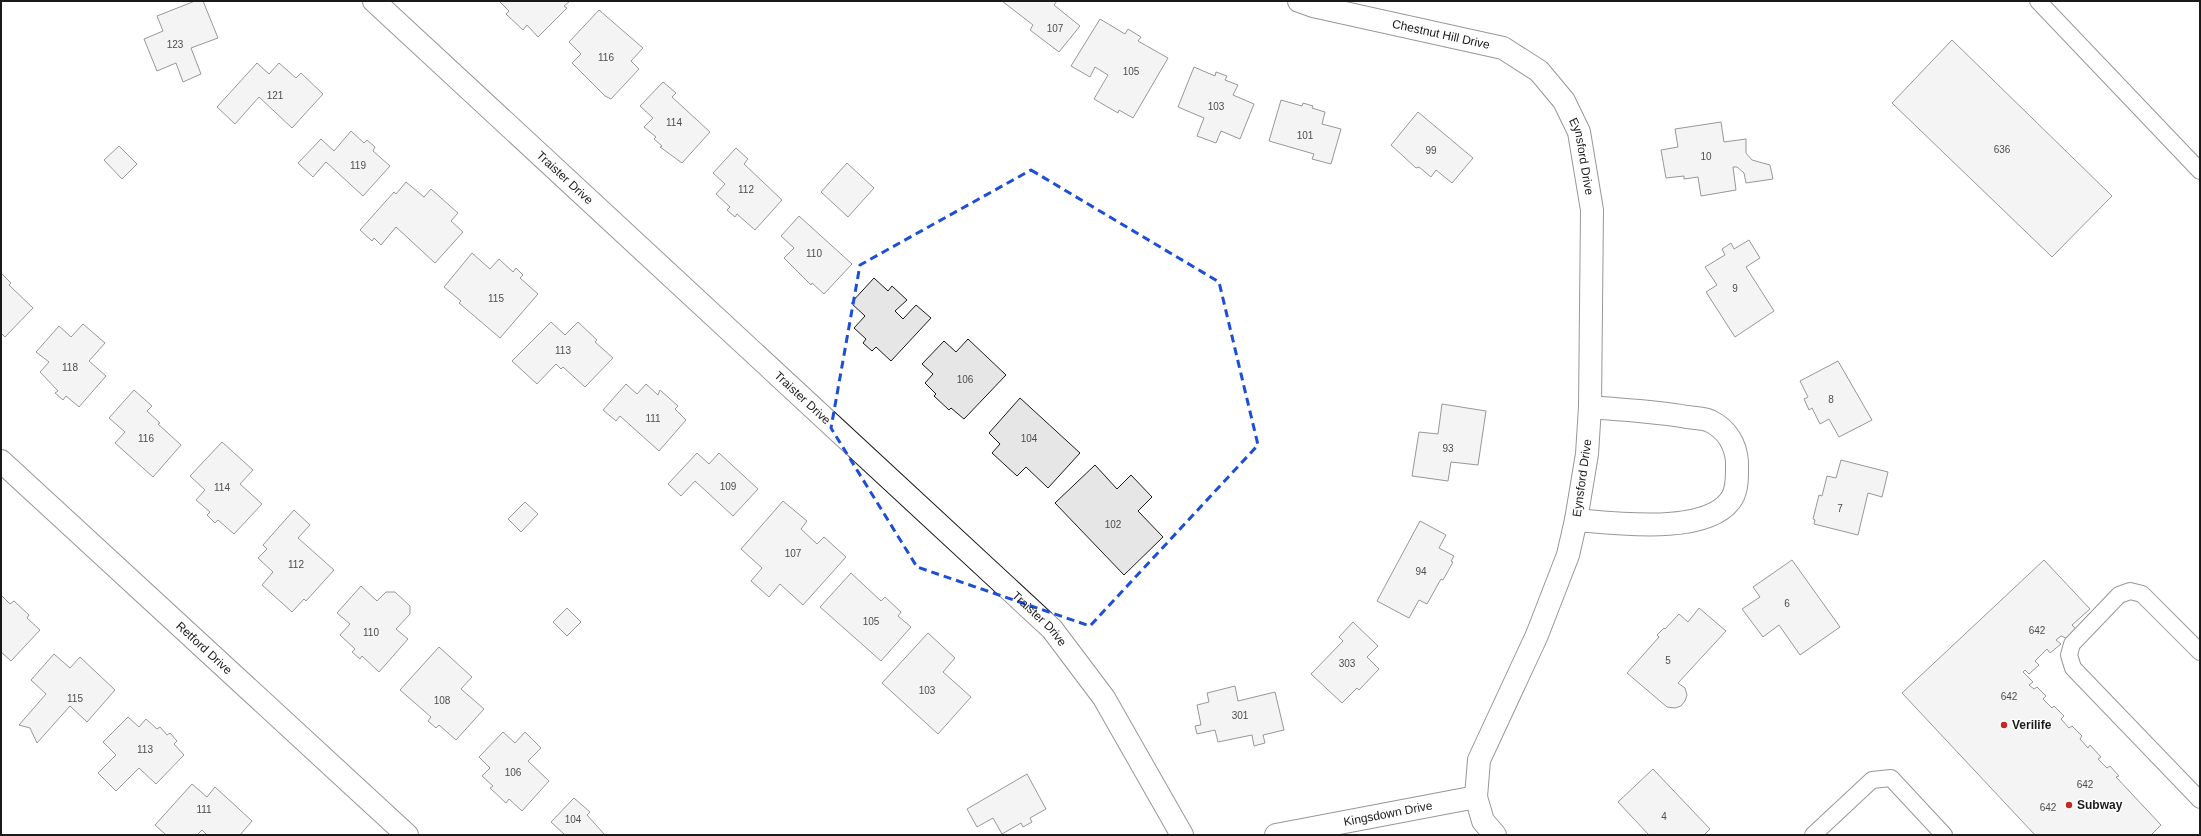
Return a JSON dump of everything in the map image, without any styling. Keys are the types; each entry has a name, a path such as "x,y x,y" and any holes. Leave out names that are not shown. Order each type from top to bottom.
{"street":[{"name":"Traister Drive","path":"374,1 1052,629 1104,698 1182,835"},
{"name":"Chestnut Hill Drive","path":"1299,1 1313,6 1504,48 1539,71 1564,101"},
{"name":"Eynsford Drive","path":"1495,835 1483,821 1476,797 1480,760 1537,635 1568,555 1576,520 1587,454 1590,407 1592,210 1579,132 1564,101"},
{"path":"1576,520 1659,526 1694,520 1719,511 1732,498 1737,477 1736,456 1730,436 1710,421 1663,413 1590,407"},
{"name":"Retford Drive","path":"1,461 407,835"},
{"name":"Kingsdown Drive","path":"1276,835 1476,797"}],"lane":[{"path":"2038,1 2200,171"},
{"path":"2200,652 2142,594 2130,592 2119,595 2072,644 2069,655 2073,668 2200,800"},
{"path":"1813,835 1872,780 1891,778 1944,835"}],"highlighted area":[{"path":"1031,170 1219,282 1258,445 1090,626 917,567 831,428 860,265"}],"building":[{"path":"195,1 203,1 218,38 191,48 201,74 183,82 176,63 157,71 144,39 163,31 157,16"},
{"path":"499,1 570,1 564,6 567,8 538,37 527,25 523,30 506,14 509,11"},
{"path":"1002,1 1057,1 1054,5 1080,26 1059,52 1030,30 1033,25"},
{"path":"599,10 643,48 631,61 639,69 611,99 605,96 572,63 581,54 569,42"},
{"path":"1100,19 1125,34 1128,29 1141,37 1138,41 1168,58 1133,118 1119,110 1118,113 1094,99 1108,75 1095,67 1090,77 1071,66"},
{"path":"1952,40 2112,196 2052,257 1892,103"},
{"path":"257,63 269,74 279,63 296,78 301,73 323,94 292,128 259,97 235,124 217,107"},
{"path":"1194,67 1215,76 1216,72 1227,76 1225,80 1238,85 1233,95 1254,104 1240,139 1221,131 1216,143 1197,136 1204,118 1178,107"},
{"path":"663,82 676,93 672,97 710,132 682,163 660,147 662,146 654,139 656,137 644,127 653,118 640,106"},
{"path":"1281,100 1302,106 1303,103 1313,106 1312,108 1325,112 1322,124 1341,129 1331,164 1312,159 1314,154 1269,141"},
{"path":"1418,112 1473,158 1452,183 1436,170 1431,177 1419,167 1416,168 1391,145"},
{"path":"1721,122 1724,142 1746,139 1746,153 1752,160 1770,165 1773,179 1746,183 1744,173 1737,167 1733,167 1736,190 1701,196 1698,177 1684,179 1684,176 1666,178 1661,150 1678,147 1675,129"},
{"path":"351,131 364,143 367,140 375,147 373,151 390,166 363,196 326,162 313,177 298,163 321,139 334,151"},
{"path":"119,146 137,164 122,179 104,160"},
{"path":"736,148 748,159 744,164 782,200 755,230 737,214 735,217 727,210 730,207 716,194 725,184 713,173"},
{"path":"847,163 874,188 848,217 821,192"},
{"path":"406,182 424,197 431,189 458,213 451,221 463,232 435,263 396,227 381,245 374,238 372,241 360,230 394,192 396,194"},
{"path":"799,216 852,264 824,294 812,283 811,285 784,258 794,248 781,236"},
{"path":"1749,240 1760,258 1746,267 1774,311 1735,337 1706,292 1717,285 1705,267 1725,255 1722,249 1731,243 1734,249"},
{"path":"472,253 490,269 499,259 513,272 516,268 523,275 520,278 538,294 500,338 459,303 461,301 444,287"},
{"path":"1,273 11,283 9,285 33,308 5,337 1,333"},
{"path":"874,278 888,291 892,286 907,300 895,311 903,319 916,305 931,318 891,361 876,347 872,351 863,343 866,339 854,328 865,316 851,303"},
{"path":"551,322 565,335 578,322 597,340 595,342 613,358 585,387 563,367 561,369 556,364 537,384 512,361"},
{"path":"83,324 105,343 89,361 106,376 79,407 66,396 63,400 55,393 58,391 40,372 49,362 36,352 59,326 71,337"},
{"path":"968,339 1006,375 964,419 951,408 949,410 934,396 936,394 925,383 933,374 922,364 944,341 956,352"},
{"path":"1838,361 1872,420 1839,437 1829,419 1820,424 1812,408 1809,410 1804,399 1808,397 1800,381"},
{"path":"626,384 637,394 646,384 658,395 660,390 678,406 675,409 686,420 659,451 620,416 616,421 603,410"},
{"path":"134,390 152,406 147,411 160,423 158,424 181,445 153,477 115,443 125,432 109,418"},
{"path":"1020,398 1080,453 1048,488 1026,467 1017,476 992,453 1000,444 989,433"},
{"path":"1442,404 1486,411 1478,465 1451,462 1448,481 1412,476 1419,432 1438,434"},
{"path":"222,442 253,470 240,484 262,504 234,534 218,520 215,523 207,515 210,512 196,500 205,490 190,476"},
{"path":"697,453 709,464 719,453 758,489 733,516 695,481 681,496 668,484"},
{"path":"1841,460 1888,472 1882,497 1868,493 1858,535 1814,524 1815,520 1813,519 1819,495 1822,496 1827,476 1836,478"},
{"path":"1095,465 1117,489 1131,475 1152,497 1138,511 1163,537 1124,575 1055,503"},
{"path":"783,501 807,521 801,529 817,544 824,537 846,557 803,605 780,584 769,597 751,581 762,568 741,549"},
{"path":"525,502 538,514 521,532 508,519"},
{"path":"294,510 310,525 298,538 334,570 306,601 304,599 292,612 262,585 273,572 258,558 267,549 263,545"},
{"path":"1420,521 1446,535 1439,548 1454,556 1451,561 1453,562 1443,580 1441,579 1427,604 1419,600 1409,618 1377,601"},
{"path":"1792,560 1840,627 1800,655 1779,625 1763,637 1742,609 1760,597 1753,587"},
{"path":"2044,560 2090,609 2072,625 2076,629 2066,638 2061,636 2056,640 2061,644 2050,653 2047,649 2035,661 2039,665 2029,674 2025,670 2023,672 2033,682 2029,685 2034,689 2037,687 2046,696 2043,699 2052,708 2054,706 2064,716 2061,719 2069,728 2072,726 2082,736 2080,739 2088,748 2090,745 2101,757 2098,759 2107,768 2110,766 2119,776 2116,777 2161,825 2151,835 2035,835 1902,693"},
{"path":"851,573 881,601 885,597 901,612 898,616 911,627 881,661 820,607"},
{"path":"361,586 377,601 386,592 395,592 410,606 410,614 396,629 408,639 379,672 362,656 360,659 352,652 355,649 340,635 350,624 337,613"},
{"path":"1,595 10,604 14,601 29,615 27,618 40,630 11,661 1,652"},
{"path":"567,608 581,622 567,636 553,622"},
{"path":"1699,608 1726,631 1678,683 1685,688 1687,695 1685,701 1681,706 1675,708 1667,707 1627,673 1659,637 1657,635 1679,614 1688,622"},
{"path":"1353,622 1378,646 1367,657 1379,669 1359,690 1357,688 1342,703 1311,674 1343,641 1339,637"},
{"path":"928,633 955,658 943,672 971,697 938,734 882,683"},
{"path":"439,647 472,677 461,689 484,709 456,740 439,725 436,728 428,721 431,717 400,690"},
{"path":"54,654 70,668 80,657 115,690 87,722 70,706 37,743 30,728 19,725 46,694 31,680"},
{"path":"1235,686 1238,701 1275,692 1284,730 1263,735 1265,743 1254,746 1252,735 1218,742 1215,730 1197,734 1195,726 1201,725 1197,705 1209,702 1207,693"},
{"path":"128,717 139,727 146,719 157,729 160,727 167,735 170,733 177,741 174,744 184,755 156,784 139,768 116,791 98,773 116,755 103,742"},
{"path":"503,732 515,743 525,732 541,748 528,761 549,781 522,811 509,799 506,803 490,788 493,786 482,776 490,768 479,757"},
{"path":"1653,769 1710,829 1704,835 1649,835 1618,802"},
{"path":"1027,774 1046,809 1030,818 1032,822 1023,827 1021,823 1002,834 993,818 977,827 967,809"},
{"path":"192,784 207,797 215,787 252,821 240,835 207,835 202,830 197,835 166,835 155,825"},
{"path":"574,798 590,812 587,815 605,835 565,835 551,822"}],"place":[{"name":"Verilife","path":"2004,725"},
{"name":"Subway","path":"2069,805"}]}
